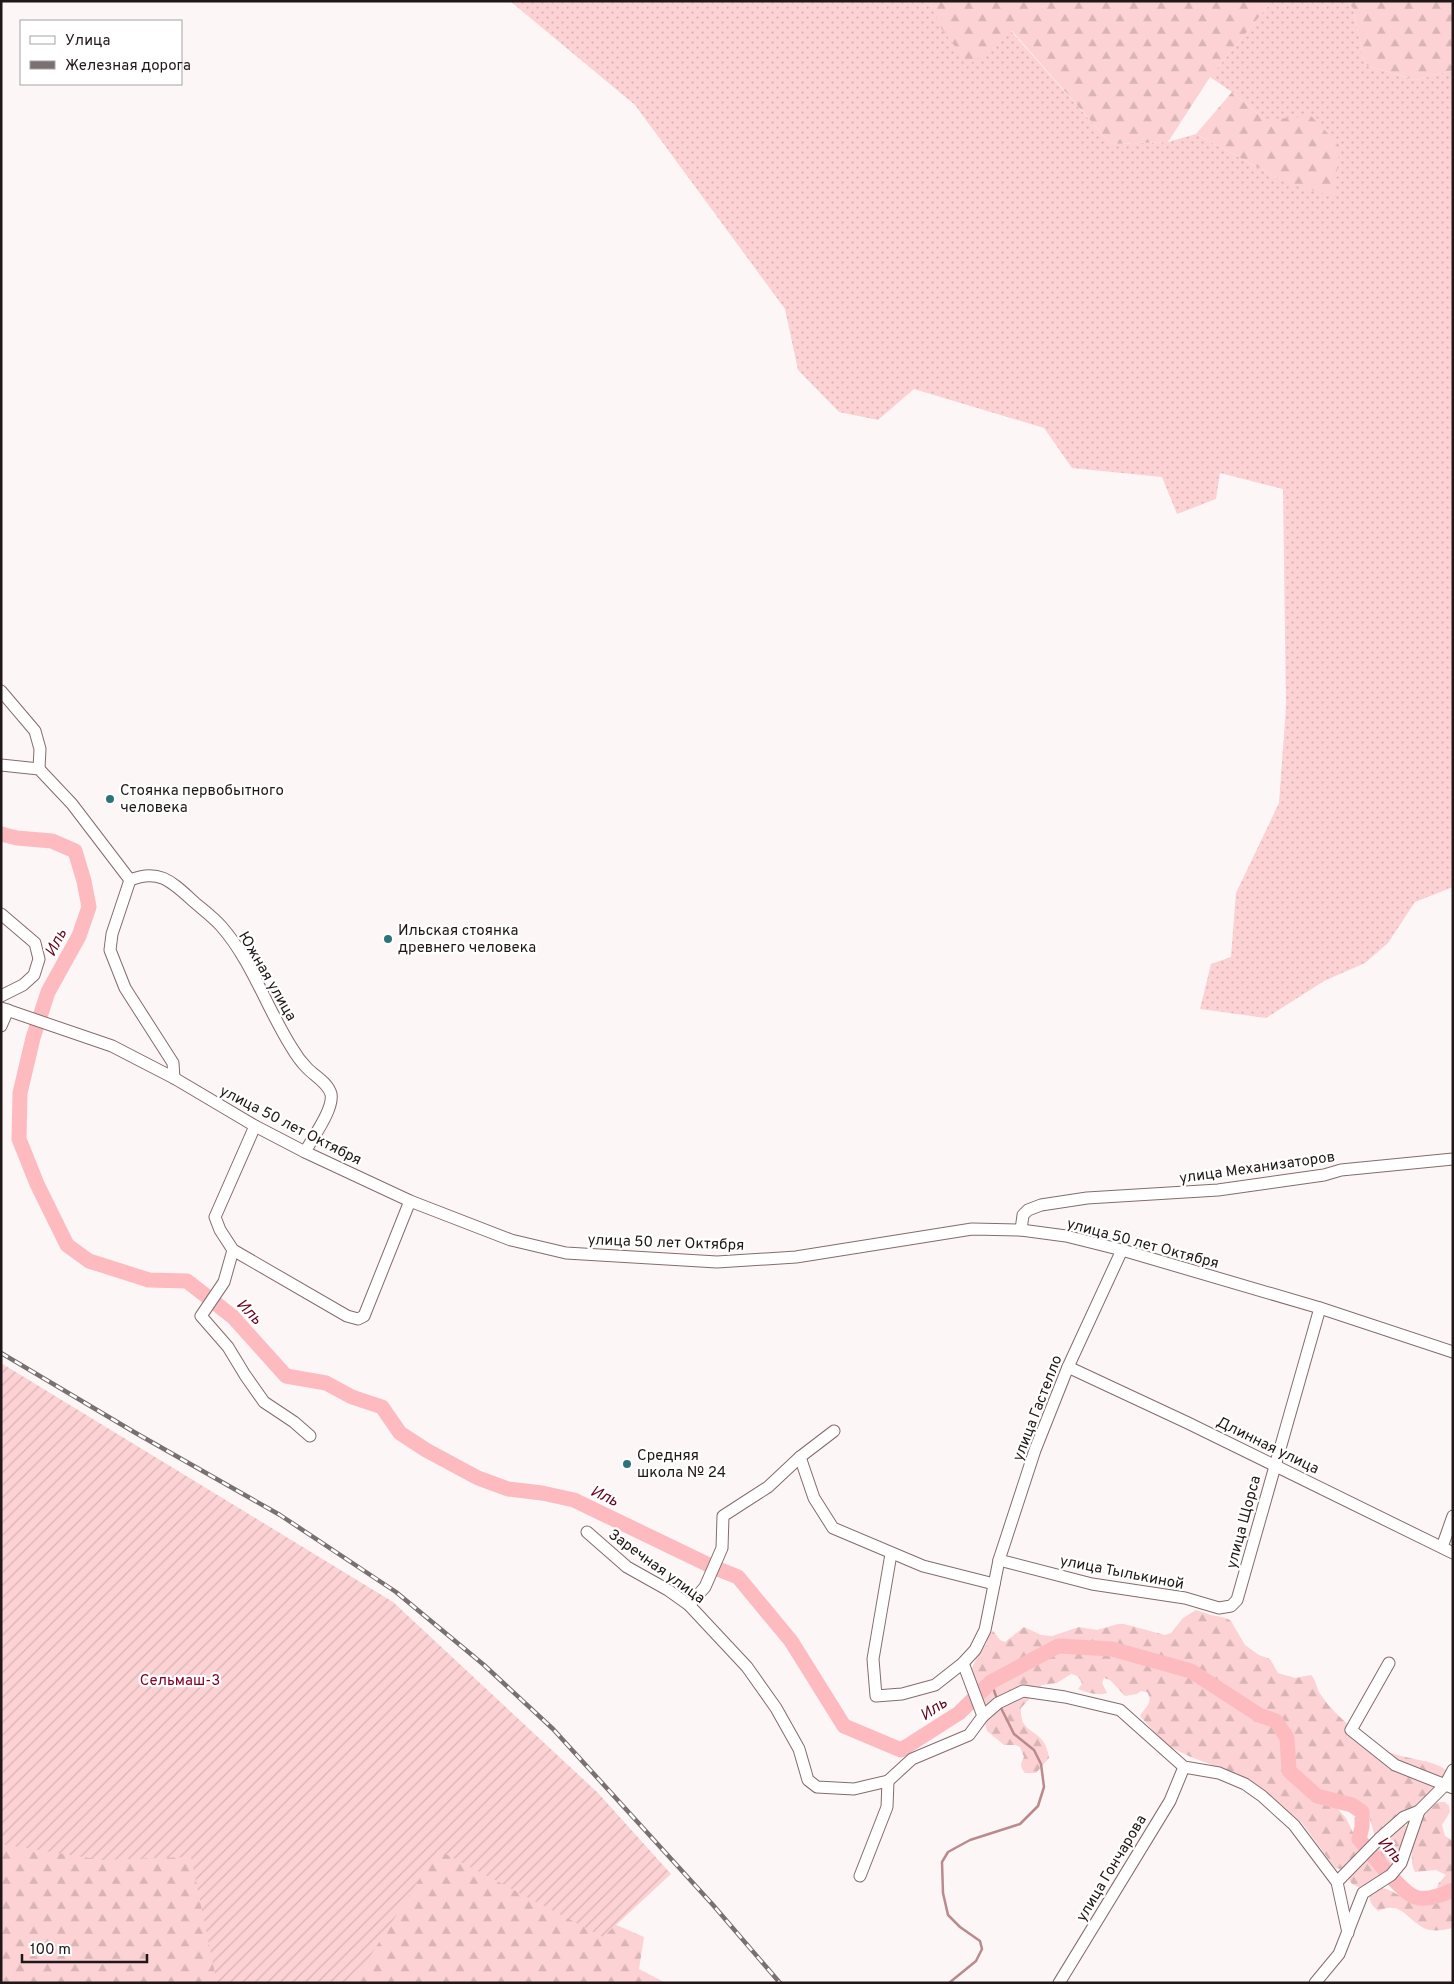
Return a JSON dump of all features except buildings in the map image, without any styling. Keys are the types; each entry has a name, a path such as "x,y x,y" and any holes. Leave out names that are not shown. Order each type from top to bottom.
{"street":[{"path":"1,692 35,731 40,750 39,769"},
{"path":"1,765 39,769 72,804 130,880 112,934 110,950 125,988 173,1063 174,1078"},
{"name":"Южная улица","path":"130,880 153,875 164,877 176,885 221,927 246,962 291,1047 307,1068 327,1085 331,1093 331,1103 326,1116 305,1152"},
{"path":"1,914 35,943 39,959 34,975 23,985 1,996"},
{"path":"1,1026 9,1011"},
{"name":"улица 50 лет Октября","path":"9,1011 112,1046 174,1078 255,1126 305,1152 410,1201 511,1240 566,1252 717,1262 796,1258 972,1229 1021,1230 1066,1236 1122,1250 1320,1308 1453,1352"},
{"path":"255,1126 215,1217 220,1230 233,1250 347,1316 358,1319 364,1316 410,1201"},
{"name":"улица Механизаторов","path":"1021,1230 1023,1215 1028,1210 1041,1205 1087,1198 1218,1190 1324,1175 1341,1170 1453,1159"},
{"path":"233,1250 224,1282 201,1316 228,1347 264,1402 294,1422 310,1436"},
{"name":"улица Гастелло","path":"892,1554 872,1659 876,1696 902,1694 934,1685 963,1663 975,1650 985,1630 999,1560 1035,1450 1068,1367 1122,1250"},
{"name":"улица Щорса","path":"1237,1600 1320,1308"},
{"name":"Длинная улица","path":"1068,1367 1453,1553"},
{"path":"689,1604 705,1587 722,1548 724,1516 768,1487 800,1457 834,1431"},
{"path":"800,1457 814,1498 833,1528 923,1566 994,1584"},
{"path":"1442,1547 1453,1516"},
{"name":"Заречная улица","path":"587,1532 627,1566 689,1604 747,1666 776,1708 799,1749 808,1780 817,1786 854,1789 888,1781 912,1759 969,1735 983,1716 1002,1700 1023,1691 1120,1710 1184,1767"},
{"name":"улица Тылькиной","path":"999,1560 1092,1584 1185,1598 1219,1608 1231,1606 1237,1600"},
{"path":"963,1663 983,1716"},
{"path":"1390,1663 1352,1730 1395,1765 1449,1786"},
{"path":"1184,1767 1219,1773 1245,1784 1262,1796 1294,1825 1337,1882 1348,1933"},
{"name":"улица Гончарова","path":"1060,1983 1170,1800 1184,1767"},
{"path":"1337,1882 1378,1839 1404,1817 1419,1811 1449,1786 1453,1770"},
{"path":"860,1876 887,1807 888,1781"},
{"path":"1316,1983 1339,1954 1363,1893 1390,1875 1401,1863 1419,1811"}],"green space":[{"path":"510,1 930,1 942,28 1011,31 1111,144 1168,142 1196,134 1285,182 1265,120 1232,92 1210,77 1272,1 1345,1 1353,8 1365,65 1415,80 1453,70 1453,887 1415,902 1388,943 1365,963 1324,981 1266,1018 1200,1009 1211,964 1231,957 1236,893 1279,803 1286,707 1283,489 1220,473 1216,499 1177,514 1162,477 1072,468 1044,428 914,389 878,420 839,412 798,370 785,309 635,105"},
{"path":"930,1 1272,1 1210,77 1168,142 1111,144 1012,31 969,65 941,28"},
{"path":"1345,1 1453,1 1453,70 1415,80 1365,65 1353,8"},
{"path":"1232,92 1265,120 1311,116 1339,145 1335,197 1285,182 1196,134"},
{"name":"Сельмаш-3","path":"1,1363 393,1602 598,1793 671,1874 603,1937 438,1850 353,1983 217,1983 191,1857 102,1860 1,1844"},
{"path":"1196,1610 1231,1621 1245,1645 1259,1655 1270,1659 1278,1673 1295,1678 1311,1675 1319,1693 1334,1712 1358,1732 1385,1750 1400,1756 1436,1764 1449,1773 1420,1807 1375,1837 1369,1816 1345,1797 1334,1805 1346,1818 1362,1851 1341,1869 1335,1868 1302,1823 1249,1779 1191,1757 1166,1745 1140,1716 1150,1699 1147,1692 1141,1691 1137,1694 1125,1696 1110,1680 1104,1678 1102,1683 1107,1693 1089,1693 1078,1689 1082,1684 1077,1676 1071,1674 1057,1683 1042,1685 1021,1708 1021,1717 1024,1724 1043,1740 1047,1748 1049,1758 1036,1773 1025,1773 1022,1769 1021,1764 1024,1757 1020,1747 1004,1745 987,1731 971,1671 978,1654 986,1645 989,1634 993,1631 1000,1640 1005,1642 1024,1627 1041,1635 1052,1636 1079,1627 1097,1630 1124,1624 1165,1635 1171,1633 1183,1618"},
{"path":"1,1765 270,1775 644,1937 639,1969 666,1983 1,1983"},
{"path":"1439,1802 1445,1802 1449,1806 1450,1812 1442,1825 1445,1836 1453,1841 1453,1928 1433,1930 1422,1927 1398,1909 1386,1908 1378,1911 1371,1903 1370,1892 1380,1887 1408,1899 1422,1902 1436,1895 1438,1884 1446,1875 1436,1870 1415,1872 1412,1864 1412,1855 1413,1844 1420,1823 1432,1807"},
{"path":"1403,1823 1407,1827 1401,1855 1380,1878 1362,1889 1352,1884 1347,1876"}],"waterway":[{"name":"Иль","path":"1,834 17,838 52,841 75,851 89,907 79,936 48,992 33,1038 20,1093 19,1139 37,1184 67,1245 89,1261 149,1280 187,1281 233,1317 286,1376 326,1383 352,1397 382,1407 400,1433 426,1450 478,1478 508,1489 542,1493 574,1500 713,1567 738,1577 791,1641 844,1726 901,1750 959,1713 991,1682 1058,1646 1112,1649 1191,1671 1259,1715 1276,1721 1287,1738 1289,1771 1317,1796 1352,1805 1362,1812 1362,1827 1359,1839 1402,1888 1409,1894 1420,1898 1429,1898 1453,1890"},
{"path":"991,1682 997,1699"},
{"path":"949,1983 976,1961 982,1949 980,1941 960,1927 948,1915 943,1893 942,1862 948,1852 970,1840 1020,1824 1038,1806 1044,1787 1041,1764 1034,1750 1014,1734 1000,1706"}],"railway":[{"path":"1,1353 134,1432 280,1515 396,1592 484,1665 553,1729 713,1905 780,1983"}],"place":[{"name":"Стоянка первобытного человека","path":"110,799"},
{"name":"Ильская стоянка древнего человека","path":"388,939"},
{"name":"Средняя школа № 24","path":"627,1464"}]}
